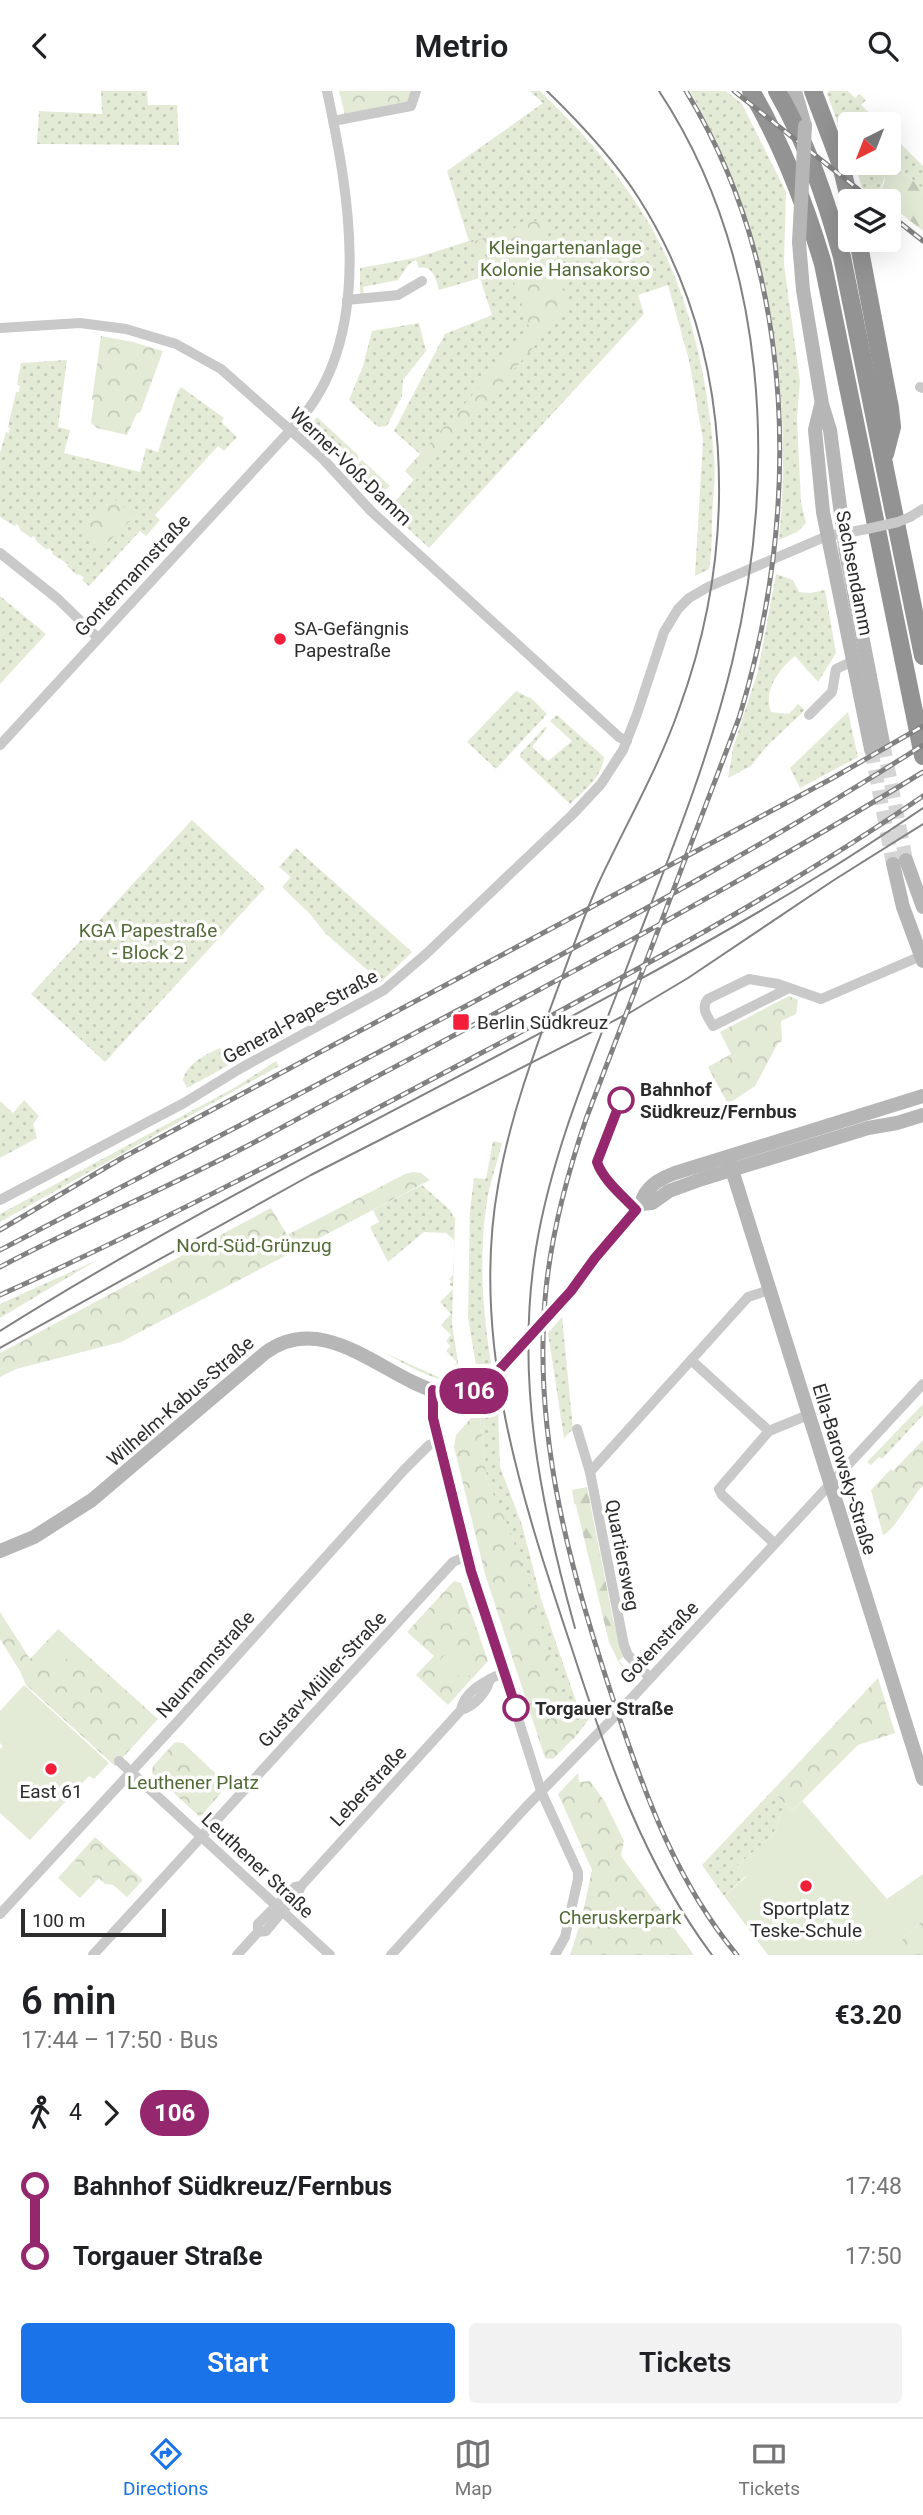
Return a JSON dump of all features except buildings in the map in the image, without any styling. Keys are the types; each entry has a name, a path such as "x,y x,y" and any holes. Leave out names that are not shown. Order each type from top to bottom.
{"highway":[{"path":"751,91 789,162 823,264 923,756"},
{"path":"777,91 808,153 828,206 842,257 923,656"},
{"path":"813,91 834,144 846,189"},
{"path":"860,252 890,408 892,427 884,457"}],"street":[{"name":"Gontermannstraße","path":"0,745 290,430 312,405 327,377 339,342 347,300 348,237 341,165 327,91"},
{"path":"333,121 411,106 416,91"},
{"name":"Sachsendamm","path":"813,91 801,110 799,242 803,291 821,404 830,430 843,533 877,746 853,661 827,536 815,431 821,404"},
{"path":"347,300 398,295 422,281"},
{"name":"Werner-Voß-Damm","path":"0,328 80,323 126,329 169,342 221,369 342,478 370,511 619,737 627,741"},
{"name":"General-Pape-Straße","path":"0,1200 184,1103 241,1068 392,985 588,799 613,767 627,741 664,632 678,609 689,598 708,587 827,536 898,522 923,509"},
{"path":"0,553 58,599 98,638"},
{"path":"809,715 830,694 836,669 853,661"},
{"path":"789,988 713,1026 704,1010 708,999 743,980 789,988 821,999 922,957 904,907 899,862 923,907"},
{"path":"730,1163 923,1096"},
{"path":"730,1163 923,1115"},
{"name":"Wilhelm-Kabus-Straße","path":"0,1551 34,1537 92,1500 265,1353 287,1341 310,1337 331,1342 447,1395 466,1394 481,1388 571,1291 641,1204 643,1194 661,1179 730,1163"},
{"name":"Ella-Barowsky-Straße","path":"730,1163 923,1779"},
{"path":"590,1472 748,1297 769,1290"},
{"path":"691,1360 769,1430"},
{"name":"Gotenstraße","path":"391,1955 923,1384"},
{"path":"433,1390 432,1412 467,1556 541,1791 576,1868 578,1878 565,1937 555,1955"},
{"path":"774,1543 722,1495 719,1489 769,1430 808,1415"},
{"name":"Quartiersweg","path":"577,1429 590,1472 624,1645 628,1655 650,1678"},
{"name":"Naumannstraße","path":"0,1914 404,1470 429,1445 439,1442"},
{"name":"Gustav-Müller-Straße","path":"93,1955 453,1562 467,1556"},
{"name":"Leberstraße","path":"237,1955 258,1932 258,1924 299,1891 461,1710 468,1709 488,1688 490,1679 504,1672"},
{"name":"Leuthener Straße","path":"119,1761 330,1955"}],"green space":[{"path":"101,91 147,91 148,105 177,105 179,145 37,144 39,111 102,114"},
{"path":"339,91 412,91 408,103 345,115"},
{"name":"Kleingartenanlage Kolonie Hansakorso","path":"530,91 540,91 556,106 586,138 627,190 665,253 686,310 702,368 715,464 709,569 695,576 703,440 689,360 668,285 638,295 644,314 429,548 388,510 429,462 394,431 445,334 492,315 480,278 439,290 431,271 419,268 416,260 409,264 398,280 363,287 364,295 360,296 360,268 415,258 469,241 447,171 543,103"},
{"path":"690,91 726,91 742,104 786,192 784,264 800,381 797,419 801,502 806,523 797,532 779,540 783,482 782,424 778,366 769,308 739,197 717,143"},
{"path":"848,91 855,98 860,94 866,100 861,105 868,112 838,112 838,124 827,93"},
{"path":"901,144 923,166 923,189 901,170"},
{"path":"901,170 923,189 923,231 901,214 901,189 881,189 885,175 901,175"},
{"path":"858,175 885,175 880,189 862,188"},
{"path":"541,219 570,306 415,481 405,471 530,330 501,243 473,253 469,243"},
{"path":"419,323 426,351 403,380 402,396 387,426 378,427 349,400 363,366 372,331"},
{"path":"101,336 163,351 140,413 137,413 127,435 97,428 91,423"},
{"path":"67,360 58,427 70,430 64,453 140,472 146,448 158,452 181,387 224,418 221,422 237,437 224,451 218,446 155,515 160,520 146,536 140,531 89,586 82,580 84,578 52,554 49,548 47,550 36,541 35,537 31,538 20,530 19,526 0,517 0,453 6,432 9,433 16,392 19,392 20,386 17,385 21,363"},
{"path":"317,417 357,454 359,458 349,468 309,432 309,426"},
{"path":"362,460 390,486 377,496 352,470"},
{"path":"114,498 134,517 100,550 81,532"},
{"path":"776,574 793,580 799,592 825,590 836,653 818,682 795,656 783,667 771,688 771,712 789,714 798,704 805,710 767,746 751,766 728,778 733,748 758,671"},
{"path":"0,596 46,634 0,684"},
{"path":"516,691 532,699 547,714 496,769 467,742"},
{"path":"848,712 858,757 800,788 790,768"},
{"path":"557,715 604,757 596,777 570,804 520,757 545,727 547,728 532,747 548,761 572,741 550,721"},
{"name":"KGA Papestraße - Block 2","path":"192,820 265,888 105,1062 31,994"},
{"path":"296,848 412,952 381,982 326,934 282,887 291,877 279,867"},
{"path":"789,996 798,1000 796,1014 781,1021 782,1041 778,1043 755,1086 728,1104 708,1067 731,1054 720,1032"},
{"path":"220,1048 229,1065 187,1088 183,1080 188,1069 197,1060"},
{"path":"276,1061 279,1066 0,1222 0,1214 234,1088"},
{"path":"24,1100 39,1116 33,1124 37,1138 0,1158 0,1101 13,1113"},
{"path":"493,1141 502,1143 489,1190 482,1255 485,1320 491,1363 477,1371 468,1317 470,1211 474,1178 486,1179"},
{"name":"Nord-Süd-Grünzug","path":"413,1172 421,1173 430,1180 121,1342 16,1369 0,1377 0,1353 271,1208 287,1235"},
{"path":"422,1185 450,1210 455,1219 454,1254 454,1240 446,1233 424,1232 388,1262 370,1227 379,1222 373,1210"},
{"path":"97,1260 0,1318 0,1304"},
{"path":"453,1289 452,1324 461,1382 445,1380 447,1372 452,1376 457,1370 454,1366 457,1362 446,1351 451,1346 446,1341 451,1335 441,1325 451,1314 440,1302"},
{"path":"562,1317 573,1429 564,1438 548,1333"},
{"path":"383,1352 444,1380 411,1367"},
{"path":"495,1390 500,1467 522,1525 541,1599 578,1707 589,1719 576,1736 550,1659 541,1661 515,1547 487,1481 479,1409"},
{"path":"923,1404 923,1415 882,1459 879,1457 871,1465 867,1462"},
{"path":"479,1409 487,1481 509,1528 576,1736 553,1759 545,1758 485,1574 454,1447 456,1435"},
{"path":"923,1440 923,1485 883,1535 871,1490"},
{"path":"587,1487 613,1619 624,1656 619,1661 627,1669 632,1665 638,1670 632,1677 619,1663 609,1642 574,1503 572,1490"},
{"path":"454,1581 461,1583 488,1661 448,1705 416,1675 434,1656 407,1632"},
{"path":"0,1612 30,1659 58,1629 158,1719 115,1766 26,1685 0,1639"},
{"path":"59,1630 77,1647 52,1675 33,1658"},
{"path":"454,1644 478,1666 464,1681 440,1660"},
{"path":"878,1678 895,1733 858,1745 792,1811 772,1791"},
{"name":"East 61","path":"24,1685 109,1763 94,1779 89,1776 30,1840 0,1813 0,1749 3,1746 0,1743 0,1711"},
{"name":"Leuthener Platz","path":"175,1742 183,1743 228,1785 200,1817 152,1773 153,1766"},
{"name":"Cheruskerpark","path":"578,1773 579,1782 590,1781 605,1802 624,1841 621,1856 694,1955 570,1955 581,1921 592,1870 558,1794"},
{"path":"772,1791 792,1811 782,1811 773,1835 737,1866 746,1876 724,1896 702,1865"},
{"name":"Sportplatz Teske-Schule","path":"802,1801 887,1899 923,1874 923,1920 886,1955 768,1955 724,1896 746,1877 737,1866 773,1835 782,1811 792,1811"},
{"path":"95,1837 143,1880 127,1897 113,1885 105,1884 99,1878 96,1881 74,1860"},
{"path":"74,1860 96,1881 80,1898 58,1878"},
{"path":"923,1920 923,1955 886,1955 895,1946"}],"tunnel":[{"path":"883,743 906,860"},
{"path":"871,749 893,864"}],"tram line":[{"path":"547,91 584,128 618,168 638,197 670,256 694,318 710,382 718,448 718,514 712,580 699,646 679,709 652,775 588,907 516,1109 498,1186 491,1245 491,1303 496,1362 506,1420 535,1534 584,1687 613,1767 646,1845 666,1883 712,1955"},
{"path":"575,1628 551,1534 534,1440 528,1345 536,1248 553,1172 577,1097 674,845 711,737 732,663 747,591 755,517 758,443 754,368 743,295 723,224 696,156 659,91"},
{"path":"0,1331 203,1212 719,935 833,867 923,808"},
{"path":"0,1348 311,1175 631,1012 688,978 923,824"}],"railway":[{"path":"686,91 723,163 751,239 769,317 778,398 779,480 773,561 759,641 739,718 586,1119 561,1203 546,1289 544,1398 550,1452 571,1558 618,1714 666,1840 698,1899 737,1955"},
{"path":"734,91 858,189"},
{"path":"901,224 923,241"},
{"path":"0,1230 122,1158 831,779 923,726"},
{"path":"0,1250 638,913 754,848 923,745"},
{"path":"0,1267 233,1153 514,1003 680,913 923,772"},
{"path":"0,1295 238,1181 587,996 758,901 923,796"}],"bus line":[{"name":"106","path":"516,1708 471,1571 433,1418 433,1390 455,1396 471,1393 489,1381 571,1291 636,1210 599,1169 597,1162 621,1100"}],"place":[{"name":"SA-Gefängnis Papestraße","path":"280,639"},
{"name":"Berlin Südkreuz","path":"461,1022"},
{"name":"Bahnhof Südkreuz/Fernbus","path":"621,1100"},
{"name":"Torgauer Straße","path":"516,1708"},
{"name":"East 61","path":"51,1769"},
{"name":"Sportplatz Teske-Schule","path":"806,1886"}]}
